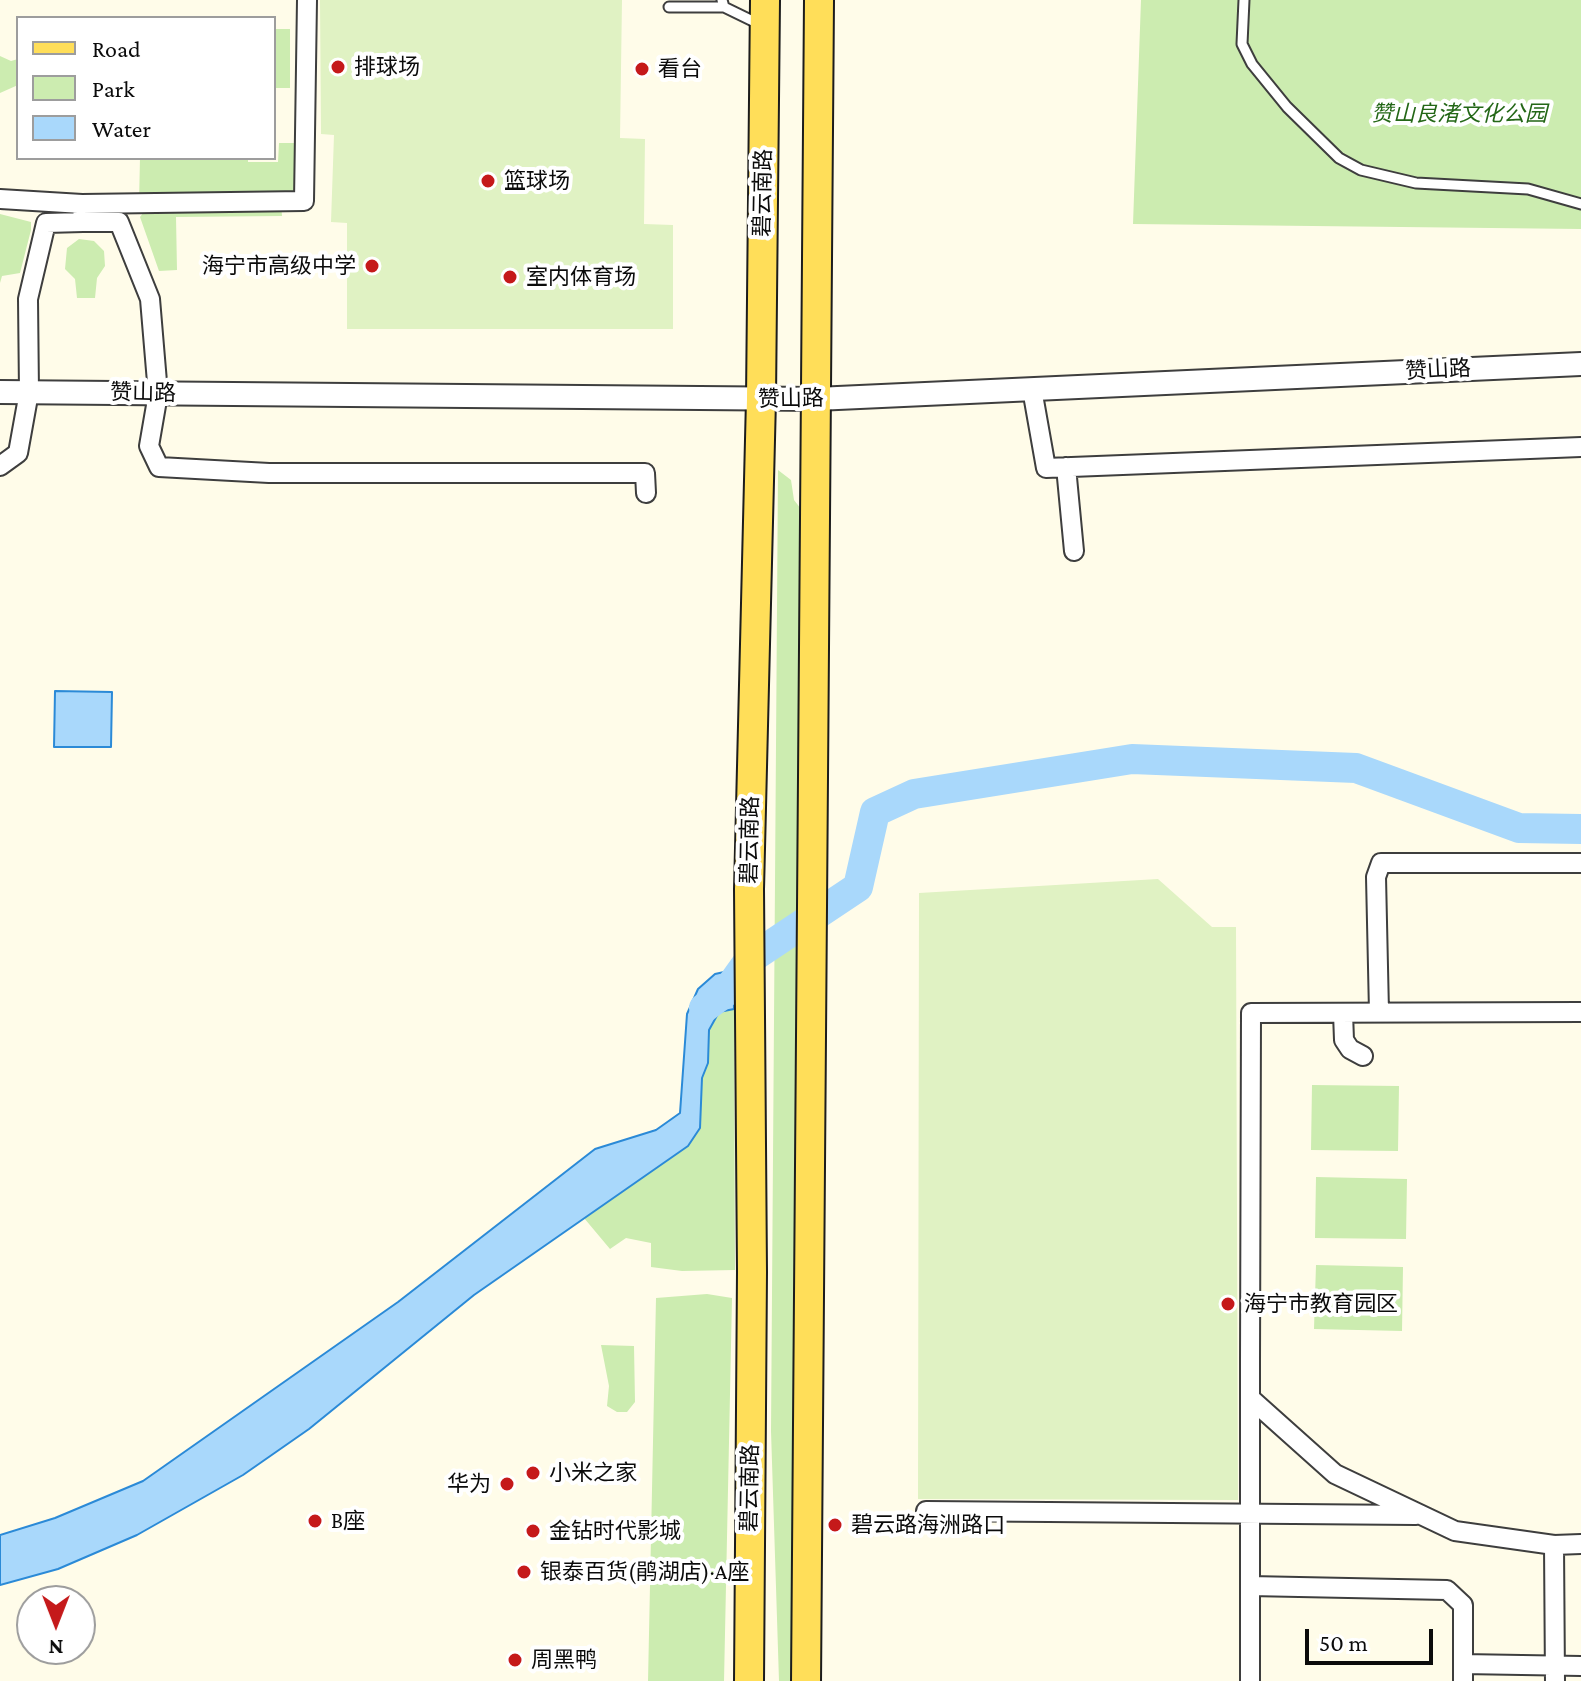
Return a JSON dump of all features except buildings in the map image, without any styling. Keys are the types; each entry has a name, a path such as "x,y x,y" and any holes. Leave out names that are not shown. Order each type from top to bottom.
{"main road":[{"path":"806,1681 814,968 819,0"},
{"name":"碧云南路","path":"749,1681 752,1272 749,889 761,399 764,14"}],"street":[{"path":"0,466 18,453 29,392 28,299 46,223 82,213 304,201 307,0"},
{"path":"0,199 119,222 150,299 158,394 149,446 159,467 269,473 645,473 646,493"},
{"name":"赞山路","path":"0,392 816,399 1581,364"},
{"path":"1032,389 1046,468 1581,447"},
{"path":"1066,467 1074,551"},
{"path":"1379,1012 1376,877 1381,863 1581,863"},
{"path":"1250,1681 1251,1013 1581,1012"},
{"path":"1343,1013 1344,1040 1350,1049 1363,1056"},
{"path":"1250,1398 1335,1474 1455,1531 1554,1545 1581,1544"},
{"path":"926,1511 1250,1511 1423,1515"},
{"path":"1554,1545 1555,1681"},
{"path":"1250,1586 1447,1590 1463,1605 1463,1672 1581,1666"}],"lane":[{"path":"1244,0 1242,44 1252,64 1287,107 1339,158 1361,170 1416,183 1528,189 1581,204"},
{"path":"669,7 723,4 764,14"}],"green space":[{"path":"320,0 622,0 620,138 645,139 644,224 673,225 673,329 347,329 347,223 331,222 334,135 321,134"},
{"name":"赞山良渚文化公园","path":"1141,0 1581,0 1581,229 1133,224"},
{"path":"276,29 290,29 290,88 276,88"},
{"path":"0,56 11,61 16,60 16,86 0,93"},
{"path":"279,143 295,143 294,201 281,202 282,216 176,217 177,270 159,271 140,217 150,204 139,204 140,160 278,162"},
{"path":"0,214 31,222 31,230 20,273 2,276 0,283"},
{"path":"79,239 94,241 104,251 105,266 97,278 95,298 77,298 75,279 65,269 67,248"},
{"path":"778,470 791,480 794,500 801,509 793,1681 779,1681 771,1431"},
{"path":"1158,879 1212,927 1236,927 1238,1500 918,1499 919,893"},
{"path":"734,1009 735,1270 682,1271 651,1267 651,1243 626,1238 610,1249 584,1218 688,1146 700,1128 702,1078 708,1063 709,1030 719,1012"},
{"path":"1312,1085 1399,1086 1398,1151 1311,1150"},
{"path":"1316,1177 1407,1179 1406,1239 1315,1238"},
{"path":"1316,1265 1403,1267 1402,1331 1314,1329"},
{"path":"707,1294 732,1298 724,1681 648,1681 656,1298"},
{"path":"601,1345 634,1346 635,1402 627,1412 617,1412 607,1406 609,1386"}],"water":[{"path":"55,691 112,692 111,747 54,747"},
{"path":"733,970 734,1009 719,1012 709,1030 708,1063 702,1078 700,1128 688,1146 474,1295 309,1429 243,1475 137,1535 58,1569 0,1585 0,1535 55,1518 143,1481 398,1302 595,1149 656,1130 680,1113 687,1014 698,989 715,974"}],"waterway":[{"path":"704,1008 727,991 750,959 858,887 875,812 914,794 1132,759 1356,768 1519,828 1581,829"}],"place":[{"name":"排球场","path":"338,67"},
{"name":"看台","path":"642,69"},
{"name":"篮球场","path":"488,181"},
{"name":"海宁市高级中学","path":"372,266"},
{"name":"室内体育场","path":"510,277"},
{"name":"海宁市教育园区","path":"1228,1304"},
{"name":"小米之家","path":"533,1473"},
{"name":"华为","path":"507,1484"},
{"name":"B座","path":"315,1521"},
{"name":"碧云路海洲路口","path":"835,1525"},
{"name":"金钻时代影城","path":"533,1531"},
{"name":"银泰百货(鹃湖店)·A座","path":"524,1572"},
{"name":"周黑鸭","path":"515,1660"}]}
